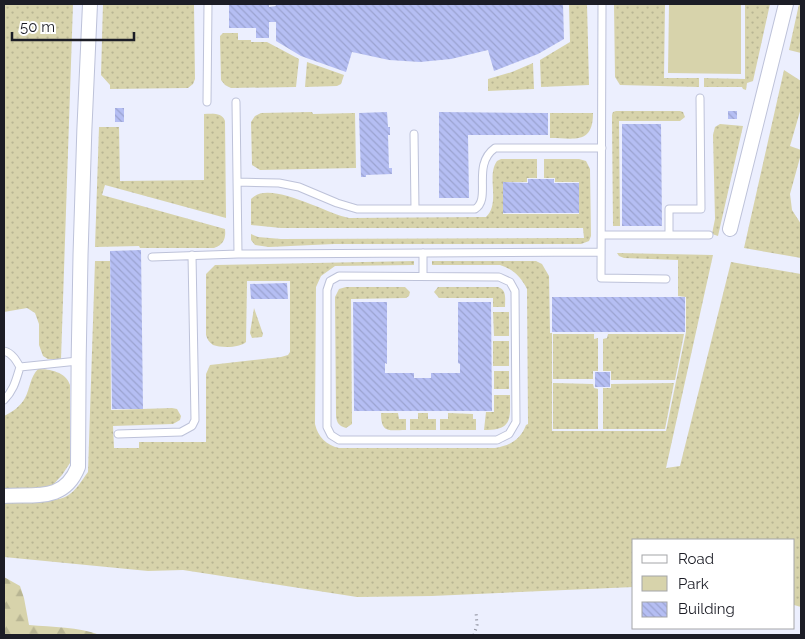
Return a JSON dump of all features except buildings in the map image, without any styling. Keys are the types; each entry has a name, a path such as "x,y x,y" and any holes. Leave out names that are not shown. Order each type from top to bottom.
{"street":[{"path":"4,496 52,494 62,490 73,480 78,468 78,361 85,102 90,4"},
{"path":"730,229 786,4"}],"lane":[{"path":"207,102 208,4"},
{"path":"602,4 601,278 666,279"},
{"path":"670,236 669,209 701,209 700,98"},
{"path":"236,102 238,254"},
{"path":"414,134 415,209"},
{"path":"237,182 280,183 299,187 357,209 475,209 479,207 482,199 483,166 489,152 495,148 602,148"},
{"path":"602,236 709,236"},
{"path":"152,257 238,254 601,252"},
{"path":"423,253 423,276"},
{"path":"118,434 181,432 192,426 195,420 192,256"},
{"path":"339,276 423,276 499,276 505,278 513,286 515,291 516,403 516,422 513,428 508,434 497,440 339,440 335,438 327,427 328,284 339,276"},
{"path":"4,351 8,352 20,367 15,385 4,400"},
{"path":"20,367 78,361"}],"path":[{"path":"474,635 477,625 476,612"}],"green space":[{"path":"4,4 73,4 61,359 48,359 43,356 39,345 39,324 35,313 27,308 4,312"},
{"path":"103,4 194,4 195,79 193,84 188,88 110,89 110,85 101,75"},
{"path":"569,4 587,4 589,85 541,87 540,60 570,42"},
{"path":"614,4 665,4 664,78 699,78 699,87 620,85 615,77"},
{"path":"669,4 741,4 741,74 668,73"},
{"path":"745,4 770,4 753,81 747,83 746,90 742,87 704,87 704,78 745,79"},
{"path":"799,4 801,4 801,53 789,50"},
{"path":"223,33 238,33 238,40 267,42 299,59 296,87 231,88 225,85 221,80 220,36"},
{"path":"307,62 344,75 341,84 337,86 305,87"},
{"path":"533,63 534,89 488,91 488,79"},
{"path":"784,70 801,81 801,108 790,146 801,150 801,154 790,194 792,210 801,224 801,258 744,248"},
{"path":"616,111 680,111 683,112 685,117 680,121 619,121 620,226 613,226 612,115"},
{"path":"312,112 313,114 355,113 356,168 260,170 252,165 251,122 255,116 261,113"},
{"path":"550,113 593,113 590,130 580,138 550,138"},
{"path":"204,114 222,116 225,121 226,218 105,185 102,195 225,229 225,238 222,243 214,248 95,247 99,127 119,127 120,181 204,180"},
{"path":"720,124 743,126 718,236 712,234 715,219 713,135 715,127"},
{"path":"501,159 537,159 537,178 527,178 527,182 503,182 503,214 579,214 579,182 555,182 555,178 544,178 544,159 579,159 586,161 590,169 591,236 589,241 581,244 334,244 269,247 255,245 251,240 251,234 258,237 281,239 584,238 583,228 281,228 251,225 251,199 259,194 271,193 284,195 349,218 486,217 492,204 494,167 497,161"},
{"path":"617,253 713,255 666,468 680,466 731,262 801,274 801,607 795,605 795,539 632,539 632,587 432,596 357,597 183,570 148,571 4,557 4,501 37,501 62,498 79,485 88,472 95,261 110,261 111,410 172,408 177,409 181,416 180,420 173,424 113,426 114,448 139,448 139,442 206,442 206,374 210,365 281,357 288,355 290,352 290,281 247,281 246,342 225,347 216,346 209,342 206,335 206,274 215,265 414,261 414,265 335,266 321,276 316,287 316,429 323,440 339,448 495,448 514,441 528,424 527,289 516,274 500,265 432,265 432,261 536,261 542,264 549,276 550,333 552,333 552,431 666,431 686,332 686,297 678,296 678,260 624,258"},
{"path":"346,287 405,287 410,292 406,298 351,299 352,424 346,428 339,425 336,417 335,297 339,289"},
{"path":"438,287 498,287 504,292 505,307 493,307 493,298 439,298 434,292"},
{"path":"254,308 263,334 262,337 252,338 250,333"},
{"path":"493,312 509,312 509,336 494,336"},
{"path":"553,334 594,334 594,339 598,338 598,371 593,371 593,379 553,379"},
{"path":"608,334 684,334 675,380 611,380 611,371 603,371 603,339 607,338"},
{"path":"493,341 509,341 509,366 493,366"},
{"path":"38,369 61,374 70,385 70,463 62,475 47,489 4,491 4,416 16,409 23,401 33,376"},
{"path":"494,371 509,371 509,389 494,389"},
{"path":"553,383 593,384 594,388 598,389 598,429 553,429"},
{"path":"674,383 665,429 603,429 603,388 611,388 611,384"},
{"path":"494,395 510,395 508,422 500,428 484,430 486,412 494,412"},
{"path":"381,413 398,413 399,419 406,419 406,430 384,428"},
{"path":"418,413 428,413 428,419 436,419 436,430 410,430 410,419 418,419"},
{"path":"448,413 473,414 473,419 476,419 476,430 440,430 440,419 448,419"},
{"path":"4,577 20,586 29,625 74,629 100,635 4,635"}]}
